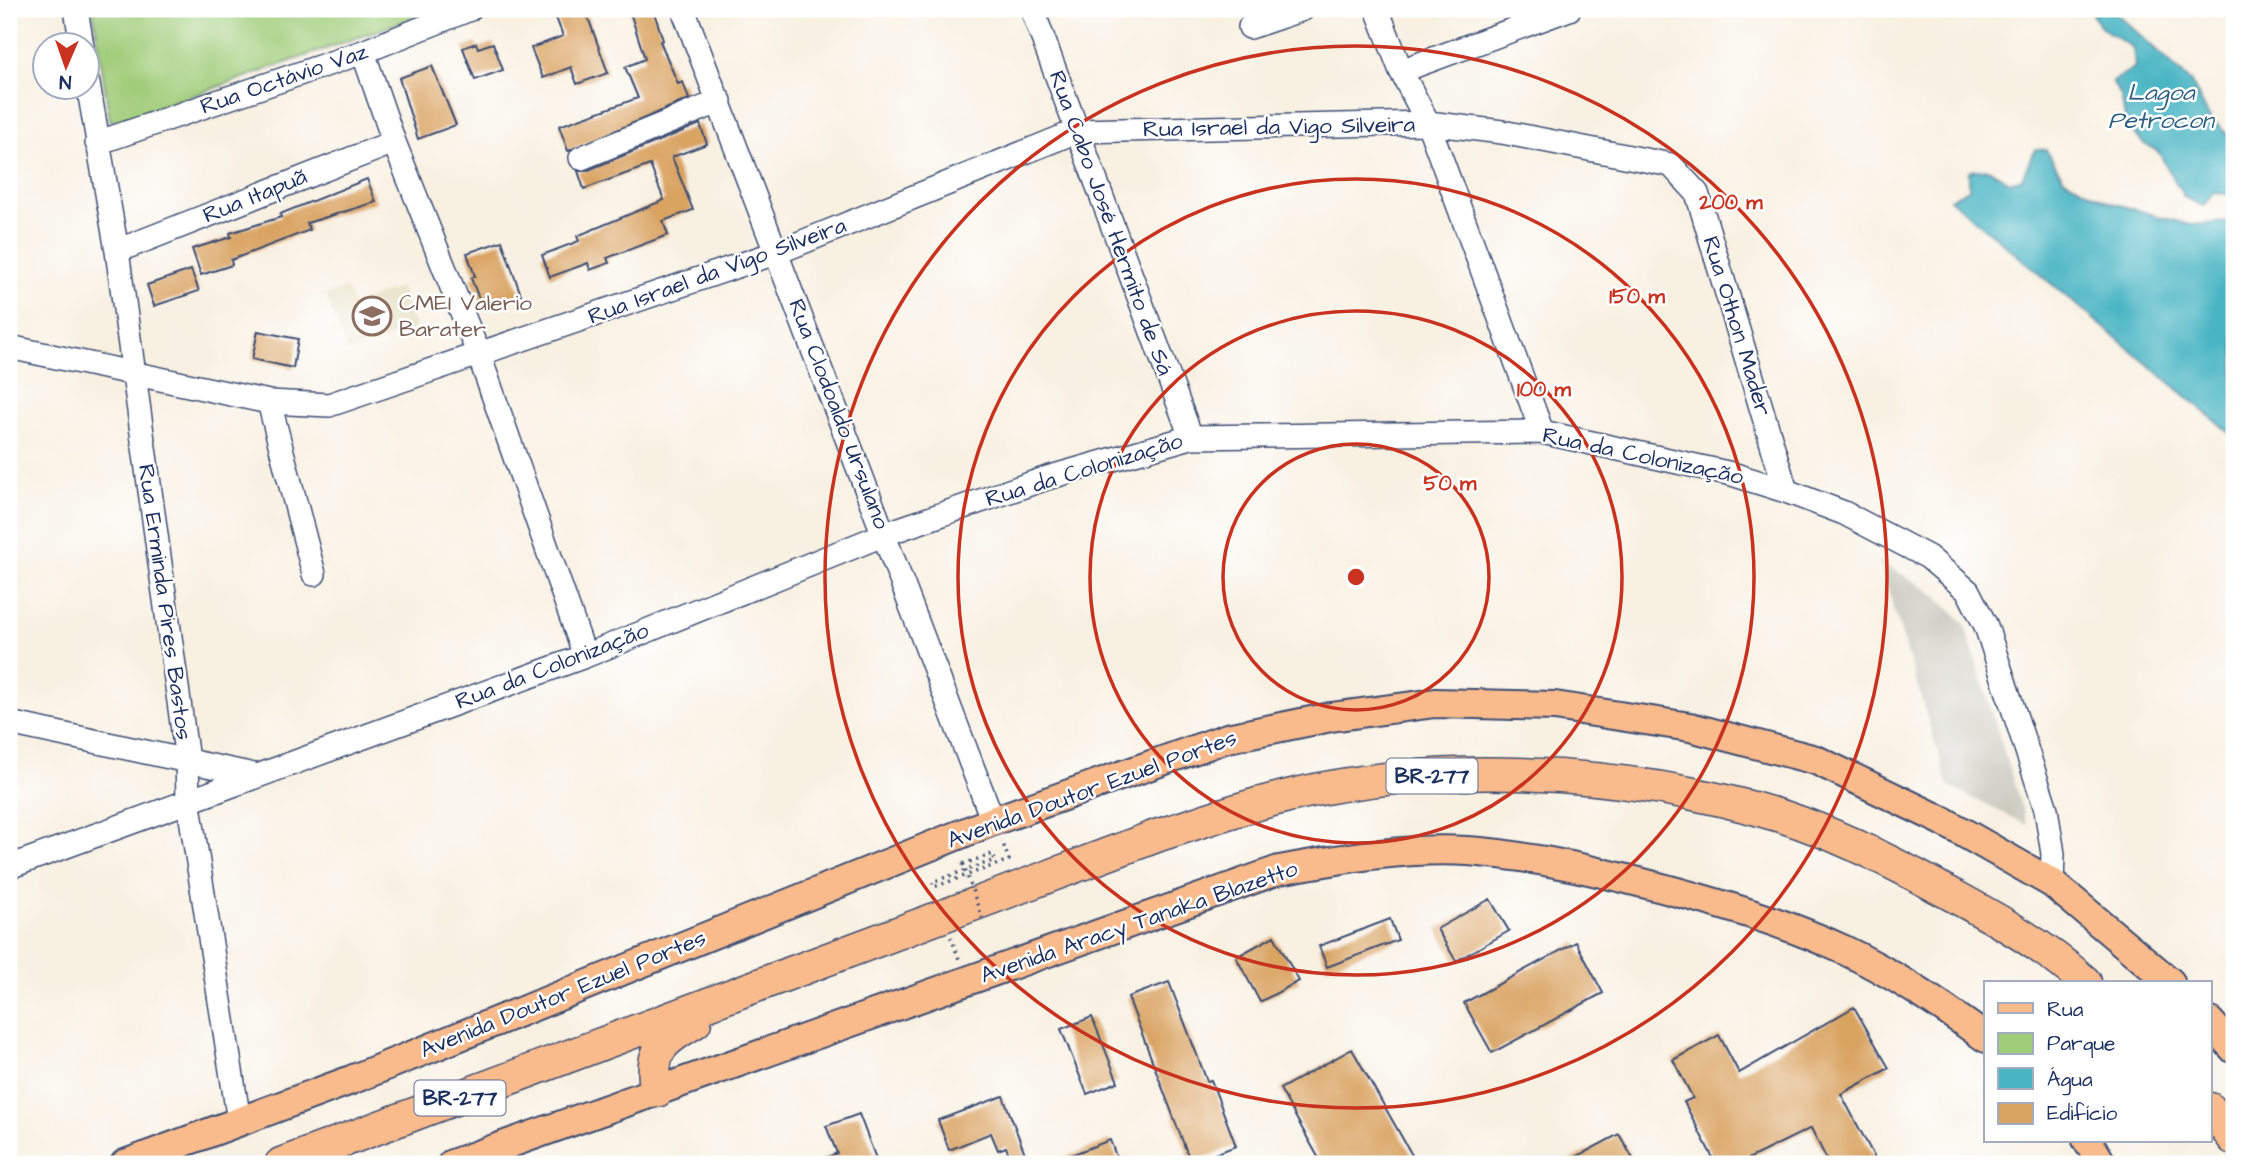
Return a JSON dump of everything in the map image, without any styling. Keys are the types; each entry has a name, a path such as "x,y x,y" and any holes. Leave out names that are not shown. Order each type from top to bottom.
{"highway":[{"name":"BR-277","path":"281,1164 1159,835 1267,801 1343,786 1475,773 1550,775 1666,788 1785,818 1851,844 1974,907 2031,942 2084,981"},
{"path":"657,1091 652,1071 662,1045 675,1034 764,982"},
{"path":"2212,1112 2234,1139"}],"main road":[{"name":"Avenida Doutor Ezuel Portes","path":"125,1164 351,1080 993,821 1227,738 1331,717 1435,703 1555,706 1690,727 1816,760 1943,821 2052,883 2170,981"},
{"name":"Avenida Aracy Tanaka Blazetto","path":"452,1164 1279,870 1353,856 1466,851 1573,864 1774,922 1853,955 1931,998 1984,1037"},
{"path":"2212,1024 2234,1049"},
{"path":"2088,1142 2102,1164"}],"street":[{"path":"76,9 80,32"},
{"name":"Rua Octávio Vaz","path":"96,143 363,52 470,9"},
{"name":"Rua Clodoaldo Ursulano","path":"683,9 993,821"},
{"name":"Rua Cabo José Hermito de Sá","path":"1032,9 1191,437"},
{"path":"1250,27 1303,9"},
{"path":"1377,9 1401,71 1427,123 1542,432"},
{"path":"1401,71 1569,9"},
{"path":"363,52 394,142 479,355 585,656"},
{"path":"582,158 720,101"},
{"name":"Rua Erminda Pires Bastos","path":"90,102 117,251 187,760 188,800 240,1121"},
{"name":"Rua Israel da Vigo Silveira","path":"9,347 134,376 269,402 329,405 778,252 1077,131 1427,123"},
{"name":"Rua Othon Mader","path":"1427,123 1502,132 1671,165 1698,193 1786,491"},
{"name":"Rua Itapuã","path":"117,251 394,142"},
{"path":"269,402 314,574"},
{"name":"Rua da Colonização","path":"9,867 254,775 585,656 885,534 1048,478 1191,437 1542,432 1732,474 1786,491 1844,513 1928,557 1968,591 1986,625 2046,809 2053,854 2052,883"},
{"path":"9,723 254,775"}],"path":[{"path":"235,9 245,12 278,9"},
{"path":"982,918 963,864 993,853 995,860 932,882 934,887 1009,860 993,821"}],"shaded area":[{"name":"CMEI Valerio Barater","path":"401,287 415,328 347,352 326,295 346,288 353,304"},
{"path":"1879,560 1931,592 1964,623 2027,825 1948,786"}],"green space":[{"path":"93,9 439,9 132,117 110,121 102,68 102,32 96,32"}],"water":[{"name":"Lagoa Petrocon","path":"2102,9 2116,13 2191,82 2209,117 2234,141 2234,195 2213,193 2203,206 2184,197 2158,151 2144,144 2126,125 2121,96 2112,82 2135,67 2133,48 2102,28 2092,14"},
{"name":"Lagoa Petrocon","path":"2035,149 2046,150 2064,179 2109,202 2190,225 2234,221 2234,436 1950,199 1969,189 1969,171 1988,169 2010,182 2022,178"}],"building":[{"path":"571,9 585,9 608,73 577,84 571,67 543,78 531,48 563,36 555,15"},
{"path":"629,9 653,9 663,40 660,41 678,84 683,82 689,99 568,151 559,126 638,98 625,67 645,59"},
{"path":"476,43 478,48 493,43 503,70 475,80 463,48"},
{"path":"432,66 456,125 418,139 399,78"},
{"path":"700,124 707,144 672,157 693,210 663,221 668,235 607,258 609,263 590,270 588,263 550,277 542,255 579,241 577,236 664,200 650,165 584,189 578,171 586,171"},
{"path":"367,179 376,202 307,223 310,230 231,260 232,265 201,275 192,249 231,237 230,233 281,217 280,214"},
{"path":"502,241 521,295 483,309 471,278 475,276 467,253"},
{"path":"191,270 199,291 154,306 147,285"},
{"path":"258,331 298,339 293,368 252,359"},
{"path":"1490,899 1509,931 1456,961 1437,929"},
{"path":"1390,919 1398,940 1327,967 1319,946"},
{"path":"1274,936 1299,981 1260,1002 1236,957"},
{"path":"1576,942 1603,993 1492,1053 1464,1003"},
{"path":"1169,982 1207,1081 1211,1080 1236,1146 1191,1163 1128,997"},
{"path":"1854,1007 1889,1068 1841,1094 1878,1164 1829,1164 1811,1128 1738,1164 1716,1164 1684,1102 1693,1098 1673,1060 1719,1035 1739,1073"},
{"path":"1092,1017 1118,1082 1087,1094 1061,1029"},
{"path":"1352,1049 1417,1164 1322,1164 1280,1089"},
{"path":"1003,1096 1029,1164 1013,1164 1006,1147 998,1150 991,1133 949,1150 938,1120"},
{"path":"859,1114 878,1164 812,1164 837,1153 826,1126"},
{"path":"1619,1134 1636,1164 1563,1164"},
{"path":"1110,1140 1119,1164 1050,1164 1050,1163"}],"place":[{"name":"CMEI Valerio Barater","path":"372,316"}]}
